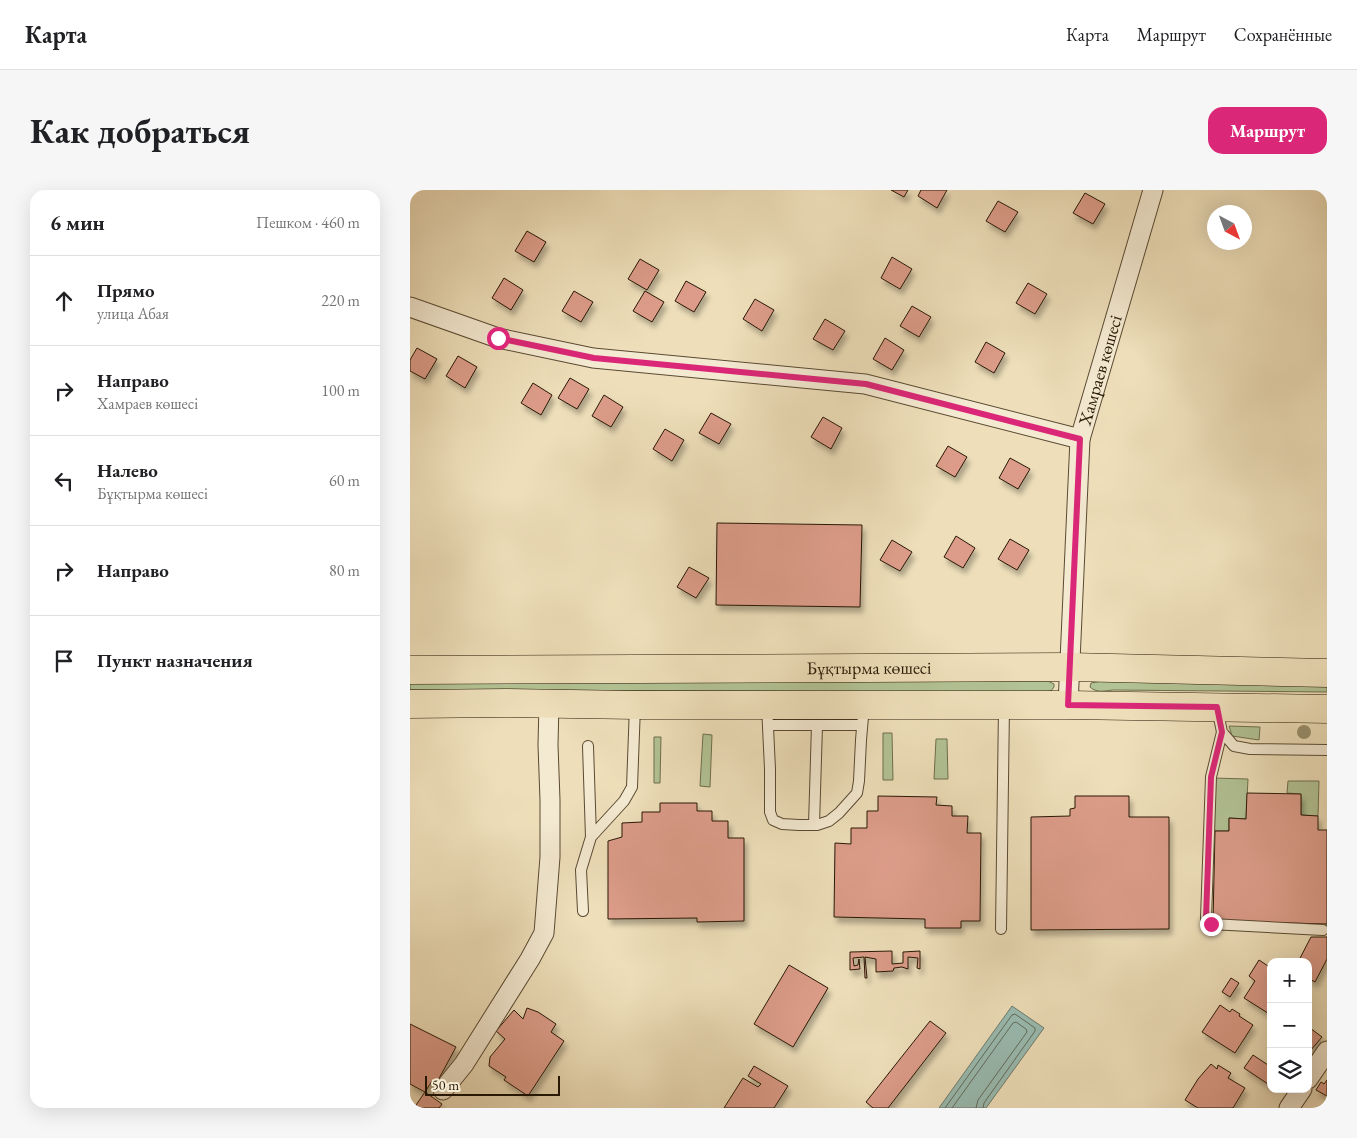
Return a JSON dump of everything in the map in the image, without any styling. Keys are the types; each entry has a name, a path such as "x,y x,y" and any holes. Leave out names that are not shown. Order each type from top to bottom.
{"main road":[{"name":"Бұқтырма көшесі","path":"410,670 1070,667 1327,673"},
{"name":"Бұқтырма көшесі","path":"410,704 549,703 635,705 767,715 863,715 1004,705 1068,705 1219,720 1327,709"}],"street":[{"name":"Хамраев көшесі","path":"1068,705 1080,439 1153,190"},
{"path":"410,307 498,338 584,356 866,384 1080,439"},
{"path":"443,1090 464,1064 530,959 544,933 550,857 549,703"},
{"path":"1312,1073 1327,1051"},
{"path":"1290,1108 1299,1093"}],"lane":[{"path":"590,836 624,801 632,787 635,705"},
{"path":"1001,929 1004,705"},
{"path":"767,715 817,725 863,715 857,792 830,821 814,825 782,824 773,820 770,812 767,715"},
{"path":"1219,720 1234,746 1250,750 1327,750"},
{"path":"1219,720 1211,777 1206,918 1211,924 1323,930"},
{"path":"814,825 817,725"},
{"path":"583,911 581,870 590,836 588,746"}],"green space":[{"path":"1113,679 1327,682 1327,692 1101,691 1090,687 1091,683"},
{"path":"410,680 1048,681 1054,684 1054,687 1051,691 1041,692 410,690"},
{"path":"1229,726 1260,727 1259,740 1232,736"},
{"path":"883,733 892,733 893,780 883,780"},
{"path":"703,734 712,735 710,787 700,786"},
{"path":"654,737 661,737 660,783 654,783"},
{"path":"936,739 947,739 948,779 934,779"},
{"path":"1213,778 1248,779 1246,819 1229,818 1229,831 1215,831 1212,827"},
{"path":"1288,781 1319,781 1318,816 1301,815 1301,794 1287,793"}],"water":[{"path":"1012,1006 1044,1028 986,1108 939,1108"}],"building":[{"path":"891,190 908,190 904,197"},
{"path":"921,190 947,190 937,208 918,196"},
{"path":"1085,193 1105,204 1093,224 1073,213"},
{"path":"998,201 1018,212 1005,232 986,221"},
{"path":"527,231 546,242 534,262 515,251"},
{"path":"892,257 912,269 900,289 881,278"},
{"path":"640,259 659,270 647,290 628,279"},
{"path":"504,278 523,290 511,310 492,298"},
{"path":"686,281 706,292 694,312 675,301"},
{"path":"1028,283 1047,294 1035,314 1016,303"},
{"path":"574,291 593,302 581,322 562,311"},
{"path":"645,291 664,302 652,322 633,311"},
{"path":"755,299 774,310 762,331 743,319"},
{"path":"912,306 931,317 919,337 900,326"},
{"path":"825,319 845,331 833,350 813,339"},
{"path":"885,338 904,350 892,370 873,359"},
{"path":"986,342 1005,353 994,373 975,362"},
{"path":"417,348 437,359 425,379 410,371 410,360"},
{"path":"458,356 477,367 465,388 446,376"},
{"path":"570,378 589,389 577,409 558,398"},
{"path":"533,383 552,395 541,415 521,403"},
{"path":"604,395 623,407 611,427 592,416"},
{"path":"711,413 731,424 719,444 699,433"},
{"path":"823,417 842,428 831,449 811,437"},
{"path":"665,429 684,440 672,461 653,449"},
{"path":"948,446 967,457 955,477 936,466"},
{"path":"1010,458 1030,469 1018,489 999,478"},
{"path":"717,523 862,525 860,607 716,605"},
{"path":"956,536 975,548 963,568 944,557"},
{"path":"1010,539 1029,550 1017,570 998,559"},
{"path":"892,540 912,552 900,571 880,560"},
{"path":"689,567 709,578 696,598 677,587"},
{"path":"1247,793 1301,794 1301,815 1318,816 1318,830 1327,830 1327,924 1213,921 1215,831 1229,831 1229,818 1246,819"},
{"path":"878,796 937,797 936,805 952,806 952,816 968,816 967,833 981,833 980,921 961,921 961,928 925,928 925,919 834,917 835,843 851,844 851,828 867,828 867,811 878,811"},
{"path":"1075,796 1129,796 1129,817 1169,817 1169,929 1031,930 1031,817 1070,816 1070,809 1075,808"},
{"path":"660,803 697,803 697,811 712,811 712,821 728,821 728,838 744,838 744,921 697,922 697,918 608,919 608,841 622,837 622,823 642,822 642,812 660,812"},
{"path":"1311,937 1327,937 1327,959 1315,982 1312,980 1312,958 1300,958"},
{"path":"892,951 892,964 903,963 903,952 920,951 920,969 917,968 918,958 908,957 908,969 902,967 894,968 893,971 876,972 876,959 865,957 867,978 865,978 864,957 853,958 854,966 858,965 859,959 860,969 850,970 850,952"},
{"path":"1259,960 1267,965 1267,1012 1244,998 1255,981 1249,976"},
{"path":"789,965 828,988 793,1047 754,1024"},
{"path":"1231,978 1239,983 1230,997 1222,992"},
{"path":"1220,1005 1230,1012 1232,1009 1253,1025 1235,1053 1202,1032"},
{"path":"527,1008 538,1012 556,1024 551,1032 564,1041 528,1096 504,1080 506,1077 489,1066 490,1057 505,1039 496,1031 514,1010 523,1019"},
{"path":"930,1021 946,1033 888,1108 873,1108 866,1102"},
{"path":"410,1024 456,1047 436,1084 432,1081 425,1092 410,1084"},
{"path":"1312,1030 1322,1037 1312,1049"},
{"path":"1253,1055 1267,1064 1267,1083 1244,1068"},
{"path":"1211,1064 1217,1069 1218,1065 1231,1073 1228,1078 1245,1088 1233,1108 1198,1108 1185,1100 1198,1079"},
{"path":"754,1066 788,1086 774,1108 724,1108 743,1078 758,1087 761,1084 748,1076"},
{"path":"1327,1080 1327,1096 1316,1090 1321,1082 1324,1084"},
{"path":"425,1092 442,1104 439,1108 414,1108"}],"route":[{"path":"498,338 594,358 866,384 1080,439 1068,705 1217,707 1222,732 1211,777 1206,918 1211,924"}]}
